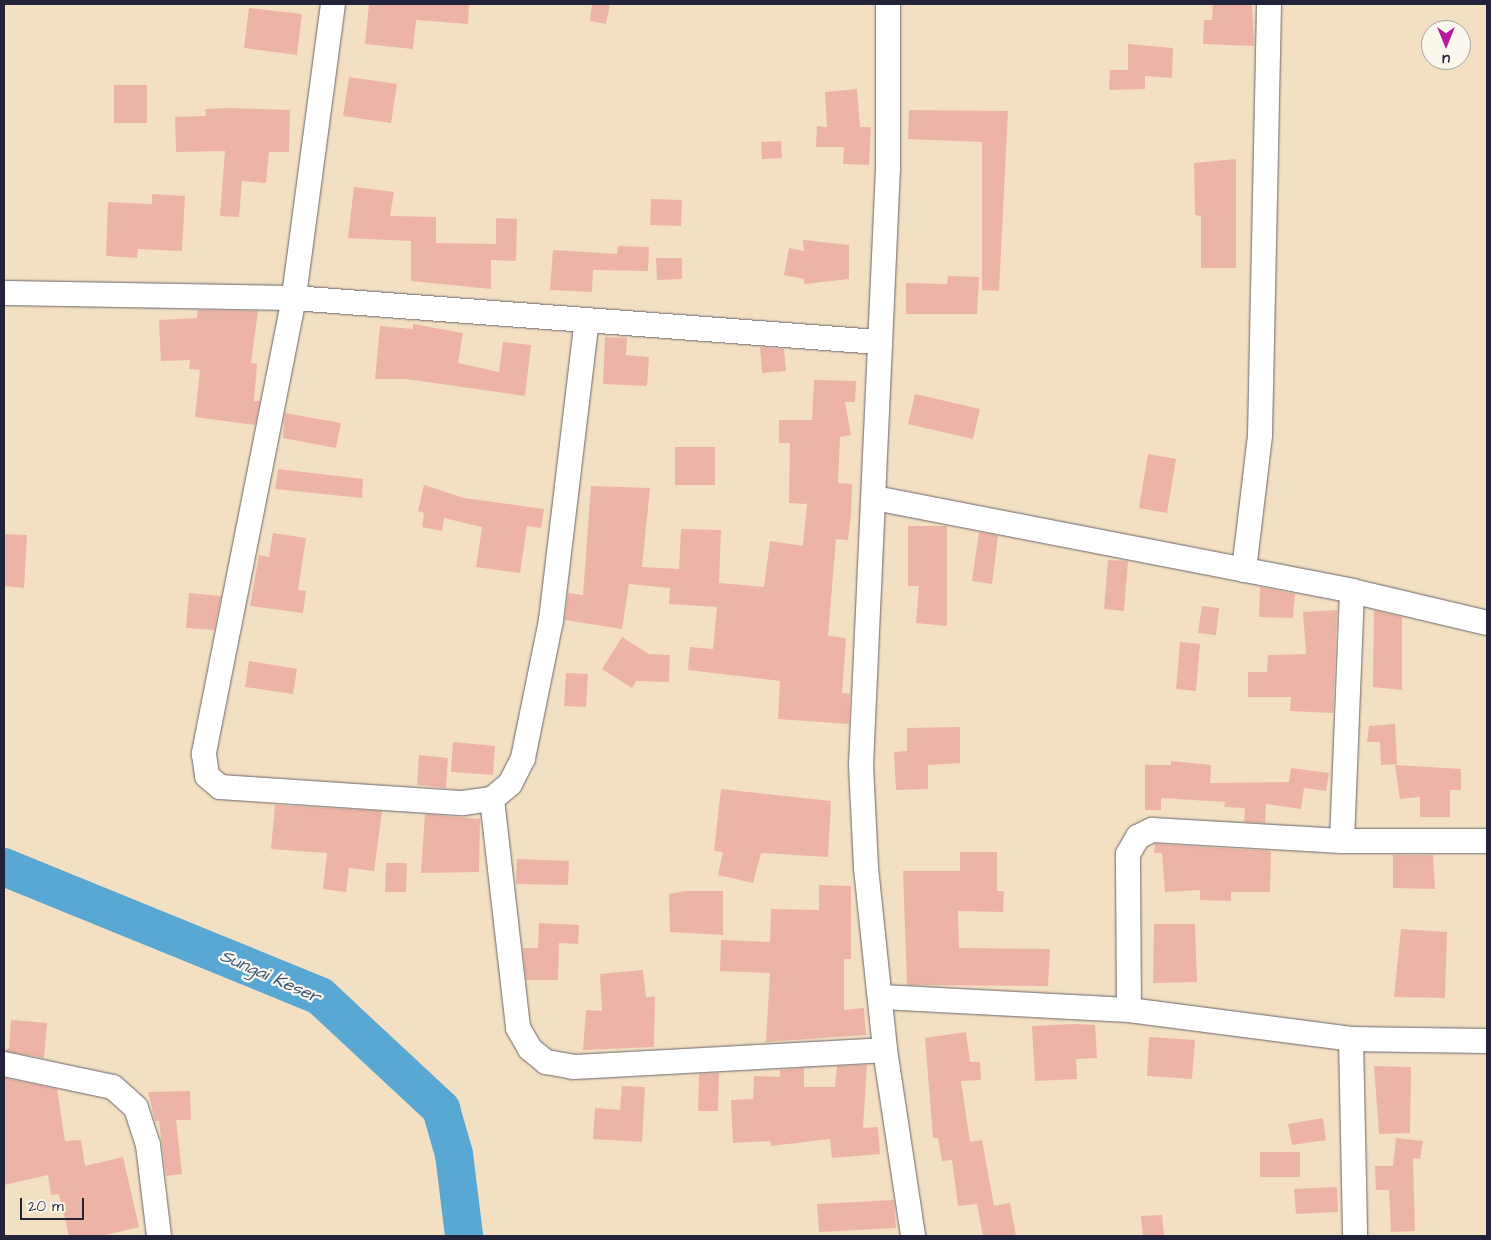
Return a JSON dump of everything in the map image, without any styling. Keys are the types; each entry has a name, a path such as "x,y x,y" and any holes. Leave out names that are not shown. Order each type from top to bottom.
{"street":[{"path":"333,4 294,298 207,737 207,776 220,787 463,803 492,799 510,784 523,758 551,620 586,320"},
{"path":"888,4 888,168 878,342 875,498 861,765 866,868 882,998 885,1050 913,1236"},
{"path":"1244,570 1260,435 1269,4"},
{"path":"4,293 294,298 878,342"},
{"path":"875,498 1352,591 1487,623"},
{"path":"1342,841 1352,591"},
{"path":"492,799 518,1028 530,1049 546,1062 573,1067 885,1050"},
{"path":"1129,1010 1128,854 1138,837 1172,828 1342,841 1487,841"},
{"path":"882,998 1129,1010 1351,1039 1487,1041"},
{"path":"1351,1039 1355,1236"},
{"path":"4,1064 112,1088 136,1108 148,1145 159,1236"}],"building":[{"path":"369,4 469,4 468,24 416,20 413,49 365,44"},
{"path":"592,4 610,4 606,24 590,21"},
{"path":"1213,4 1252,4 1254,46 1203,44 1204,20 1212,20"},
{"path":"249,8 302,14 297,55 244,48"},
{"path":"1128,44 1173,48 1172,78 1145,76 1145,89 1109,90 1110,70 1128,70"},
{"path":"349,77 397,84 391,123 343,116"},
{"path":"114,85 147,85 147,123 114,123"},
{"path":"857,89 860,127 871,127 869,165 843,164 844,147 816,147 817,126 827,127 825,92"},
{"path":"205,109 290,110 289,152 269,152 266,183 242,181 239,217 220,216 225,151 176,152 175,117 206,116"},
{"path":"909,110 1008,111 999,291 982,290 982,142 908,139"},
{"path":"781,141 782,158 762,159 761,142"},
{"path":"1236,159 1236,268 1201,268 1201,216 1195,215 1194,163"},
{"path":"354,187 394,192 390,216 436,217 436,243 496,244 496,218 517,219 516,261 491,260 491,289 411,281 411,241 348,238"},
{"path":"152,194 185,196 182,251 138,249 137,258 106,256 108,202 152,204"},
{"path":"651,199 682,200 681,226 650,225"},
{"path":"803,240 849,245 849,279 804,284 804,279 784,275 789,248 804,251"},
{"path":"618,246 649,247 648,271 593,270 592,292 550,290 553,250 617,254"},
{"path":"656,258 682,258 682,279 657,280"},
{"path":"948,276 979,277 977,314 906,314 906,283 947,284"},
{"path":"198,310 258,311 251,363 257,364 254,401 260,401 255,425 195,417 200,370 189,369 190,360 161,361 159,320 197,318"},
{"path":"413,324 463,333 458,363 499,372 503,342 531,345 525,396 406,379 375,379 380,326 413,329"},
{"path":"605,337 627,338 626,355 649,357 647,386 603,384"},
{"path":"760,347 784,349 786,371 762,373"},
{"path":"814,380 856,381 855,402 845,402 851,435 840,437 838,483 852,484 851,514 848,540 836,539 828,636 846,638 842,693 850,694 849,724 778,719 780,681 688,670 690,647 713,649 717,607 669,604 670,588 629,584 622,629 565,620 568,593 583,595 591,486 650,488 642,567 679,569 681,529 721,530 719,583 764,587 770,541 803,546 807,504 789,503 790,443 779,443 779,420 812,420"},
{"path":"915,394 980,409 973,439 908,424"},
{"path":"285,413 341,423 336,448 283,438"},
{"path":"675,447 715,447 715,485 675,485"},
{"path":"1148,454 1176,459 1167,513 1139,508"},
{"path":"278,469 363,479 362,498 275,489"},
{"path":"424,485 464,498 544,509 541,528 527,526 520,573 476,567 482,527 444,518 442,531 422,527 424,513 418,511"},
{"path":"908,526 947,526 947,626 916,623 919,586 908,586"},
{"path":"979,532 998,536 992,584 972,581"},
{"path":"273,533 306,538 298,590 306,591 303,613 250,606 259,555 269,557"},
{"path":"4,534 27,535 24,588 4,586"},
{"path":"1108,560 1128,561 1124,611 1104,609"},
{"path":"1260,587 1295,594 1293,618 1259,617"},
{"path":"189,593 221,596 214,630 186,628"},
{"path":"1202,606 1219,608 1216,635 1198,633"},
{"path":"1337,610 1333,713 1290,711 1291,697 1248,697 1248,672 1267,672 1268,655 1306,654 1303,612"},
{"path":"1374,610 1402,617 1402,690 1373,687"},
{"path":"622,637 649,654 670,655 669,682 636,681 632,688 602,669"},
{"path":"1180,642 1200,644 1196,691 1176,689"},
{"path":"249,661 297,669 293,694 245,687"},
{"path":"566,673 588,674 586,707 564,706"},
{"path":"1395,724 1397,764 1381,765 1380,742 1367,742 1369,726"},
{"path":"960,727 960,763 928,765 928,789 896,790 894,752 907,751 907,728"},
{"path":"453,742 495,746 493,775 451,772"},
{"path":"419,755 448,758 446,788 417,785"},
{"path":"1171,761 1211,765 1210,783 1289,782 1291,768 1329,773 1326,791 1304,788 1301,809 1266,804 1265,823 1244,822 1245,808 1224,807 1225,802 1161,798 1161,810 1145,810 1145,765 1171,765"},
{"path":"1395,765 1461,769 1461,790 1450,790 1450,817 1420,817 1420,797 1400,799"},
{"path":"721,789 831,801 828,857 761,853 753,883 718,875 723,852 714,851"},
{"path":"275,805 382,811 374,871 349,868 346,892 323,889 327,853 271,849"},
{"path":"425,814 480,819 479,872 421,873"},
{"path":"1155,844 1271,851 1270,892 1231,892 1231,901 1200,900 1200,890 1165,892 1162,853 1154,853"},
{"path":"960,852 997,852 997,891 1004,891 1003,912 958,911 959,948 1050,949 1048,986 907,985 903,871 960,871"},
{"path":"1393,855 1433,855 1435,889 1393,888"},
{"path":"517,859 569,861 568,885 516,884"},
{"path":"386,863 407,863 406,892 385,892"},
{"path":"819,885 851,886 851,959 844,959 844,1010 864,1008 866,1035 766,1042 770,973 720,971 721,940 770,942 771,909 819,910"},
{"path":"685,891 723,891 723,935 670,932 669,894"},
{"path":"539,923 579,925 578,944 559,943 558,980 526,980 523,948 538,948"},
{"path":"1154,924 1195,924 1197,982 1153,983"},
{"path":"1401,929 1447,932 1445,998 1394,997"},
{"path":"643,970 646,997 655,997 654,1047 583,1050 586,1010 602,1011 600,974"},
{"path":"11,1020 47,1023 44,1058 4,1051 9,1048"},
{"path":"1095,1025 1097,1058 1076,1059 1077,1079 1035,1081 1032,1026"},
{"path":"966,1032 970,1062 980,1062 981,1080 961,1081 970,1142 982,1140 994,1206 1010,1203 1016,1236 983,1236 977,1204 958,1206 952,1160 942,1161 938,1138 933,1138 925,1038"},
{"path":"1149,1037 1195,1040 1192,1079 1147,1076"},
{"path":"867,1065 863,1128 878,1127 880,1154 832,1158 830,1139 771,1146 770,1141 733,1143 731,1100 753,1099 754,1076 780,1077 780,1070 804,1068 804,1087 835,1087 837,1066"},
{"path":"1374,1066 1411,1067 1410,1133 1379,1134"},
{"path":"719,1073 718,1111 698,1111 699,1074"},
{"path":"4,1078 57,1089 65,1141 81,1140 85,1166 123,1157 139,1227 101,1236 69,1236 59,1194 51,1195 48,1175 4,1185"},
{"path":"622,1086 645,1087 642,1142 593,1139 595,1108 620,1110"},
{"path":"190,1091 191,1120 176,1120 182,1174 166,1176 159,1121 155,1121 148,1092"},
{"path":"1323,1118 1326,1140 1292,1145 1288,1124"},
{"path":"1396,1138 1423,1141 1420,1159 1413,1158 1415,1231 1391,1232 1389,1190 1376,1190 1375,1166 1393,1166"},
{"path":"1260,1152 1300,1152 1300,1177 1260,1177"},
{"path":"1337,1187 1338,1212 1296,1214 1294,1189"},
{"path":"894,1200 896,1228 819,1232 817,1204"},
{"path":"1162,1215 1164,1236 1143,1236 1141,1216"}],"waterway":[{"name":"Sungai Keser","path":"4,867 320,996 441,1109 454,1154 464,1236"}]}
